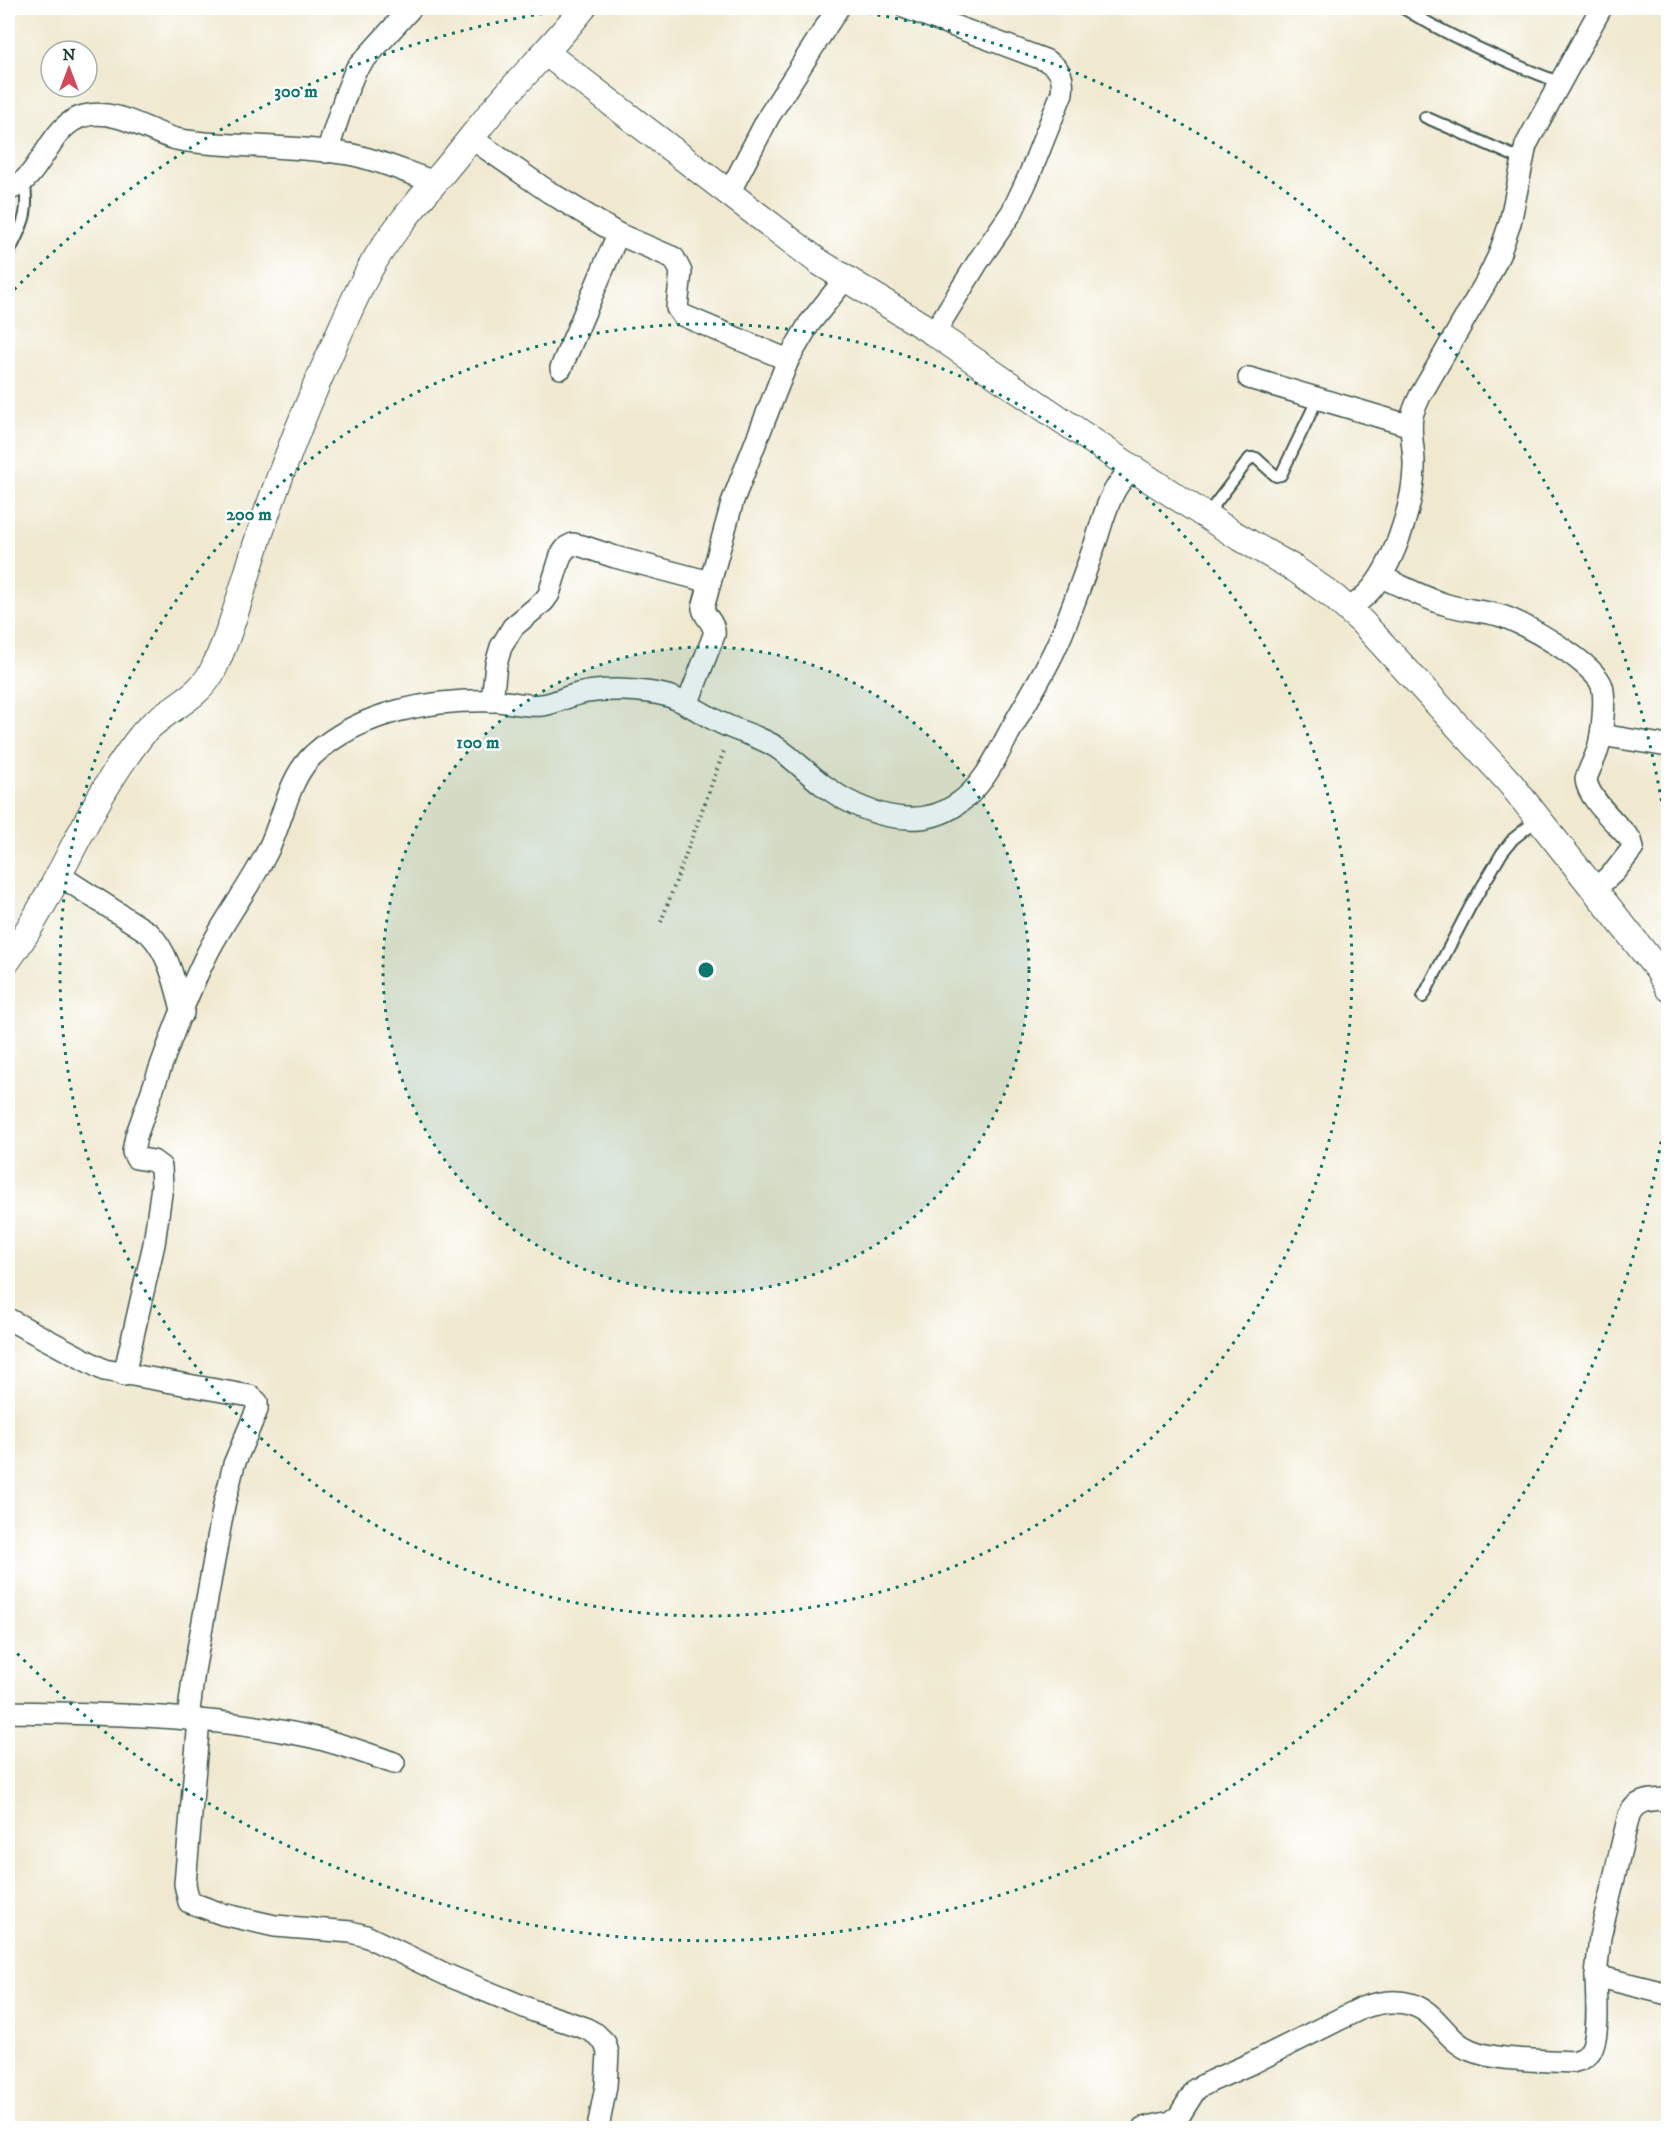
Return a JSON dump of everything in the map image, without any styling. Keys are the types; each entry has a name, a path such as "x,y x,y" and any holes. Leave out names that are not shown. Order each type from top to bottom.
{"street":[{"path":"327,152 356,69 411,8"},
{"path":"8,960 25,936 100,797 141,735 155,721 191,698 212,672 228,635 261,530 313,390 356,294 377,257 490,114 583,8"},
{"path":"729,193 769,116 838,8"},
{"path":"906,8 1045,60 1056,66 1062,75 1063,83 1062,93 1020,196 934,333"},
{"path":"1601,8 1526,145 1510,223 1499,255 1412,414 1414,485 1399,537 1368,591 1362,622 1510,783 1658,970 1668,987"},
{"path":"546,52 819,262 934,333 1132,468 1212,507 1334,597 1368,591 1498,615 1533,630 1574,656 1593,672 1602,686 1601,735 1586,779 1587,790 1631,840 1633,851 1595,889"},
{"path":"16,185 63,129 74,120 86,115 120,117 176,138 198,142 327,152 368,158 435,183"},
{"path":"471,138 549,192 618,234 674,258 681,272 677,308 682,315 788,360"},
{"path":"561,368 618,234"},
{"path":"687,705 714,635 714,625 704,614 703,608 734,500 788,360 808,324 845,279"},
{"path":"1249,378 1411,426"},
{"path":"124,1375 154,1244 162,1186 161,1167 153,1161 136,1158 133,1146 202,963 267,854 301,769 313,756 330,742 355,727 384,714 434,704 492,701 537,706 580,693 619,691 665,695 780,749 826,787 857,806 887,816 916,819 938,815 956,806 985,776 1064,630 1111,497 1132,468"},
{"path":"492,701 496,664 501,647 513,627 549,594 561,555 567,547 577,545 710,582"},
{"path":"1601,735 1668,746"},
{"path":"59,875 143,929 158,942 170,970 183,1013"},
{"path":"8,1319 65,1348 92,1365 124,1375 172,1381 250,1396 255,1398 258,1406 234,1464 224,1505 194,1671 194,1720 184,1884 189,1902 222,1914 275,1926 351,1932 366,1936 447,1975 596,2034 605,2043 608,2053 606,2086 598,2128"},
{"path":"8,1712 154,1715 274,1730 309,1736 394,1763"},
{"path":"1143,2128 1183,2122 1196,2089 1379,2001 1413,2005 1426,2011 1457,2043 1471,2051 1517,2058 1572,2062 1582,2059 1589,2054 1593,2046 1596,2031 1596,1976 1600,1937 1629,1815 1636,1804 1643,1801 1668,1799"},
{"path":"1596,1976 1668,1994"}],"lane":[{"path":"1403,8 1440,30 1491,55 1561,83"},
{"path":"1425,117 1522,160"},
{"path":"8,255 27,209 16,185"},
{"path":"1212,507 1252,457 1276,476 1280,476 1318,398"},
{"path":"1423,997 1479,891 1502,853 1513,839 1539,819"}],"path":[{"path":"661,922 732,728"}]}
